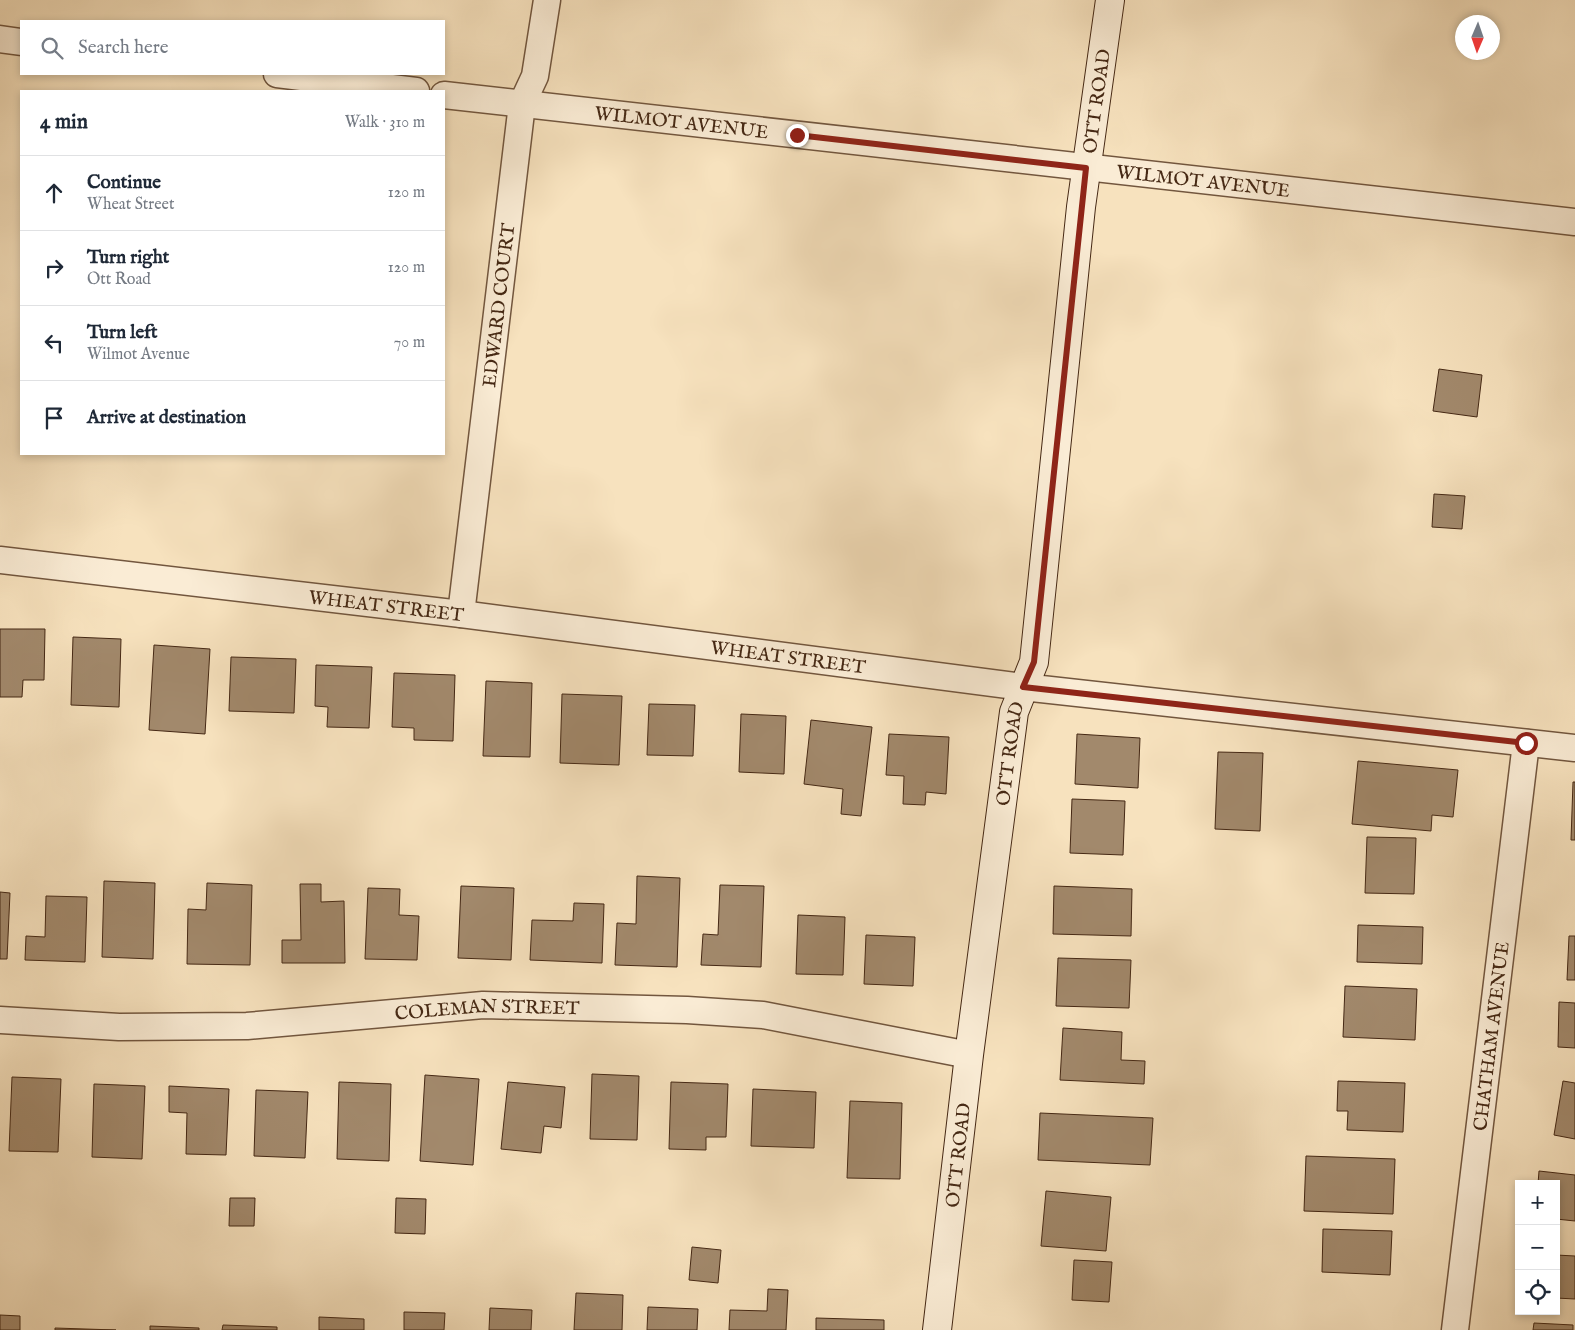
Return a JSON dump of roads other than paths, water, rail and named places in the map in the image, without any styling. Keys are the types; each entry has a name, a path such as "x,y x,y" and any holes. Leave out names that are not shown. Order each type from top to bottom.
{"street":[{"name":"EDWARD COURT","path":"460,614 522,104 535,76 547,0"},
{"name":"OTT ROAD","path":"937,1330 969,1055 1014,712 1034,662 1086,168 1110,0"},
{"path":"0,39 20,42"},
{"path":"285,75 408,90"},
{"name":"WILMOT AVENUE","path":"445,95 1575,222"},
{"name":"WHEAT STREET","path":"0,560 460,614 1023,687 1575,748"},
{"name":"CHATHAM AVENUE","path":"1455,1330 1526,743"},
{"name":"COLEMAN STREET","path":"0,1020 119,1027 247,1026 483,1005 688,1010 763,1014 969,1055"}]}
